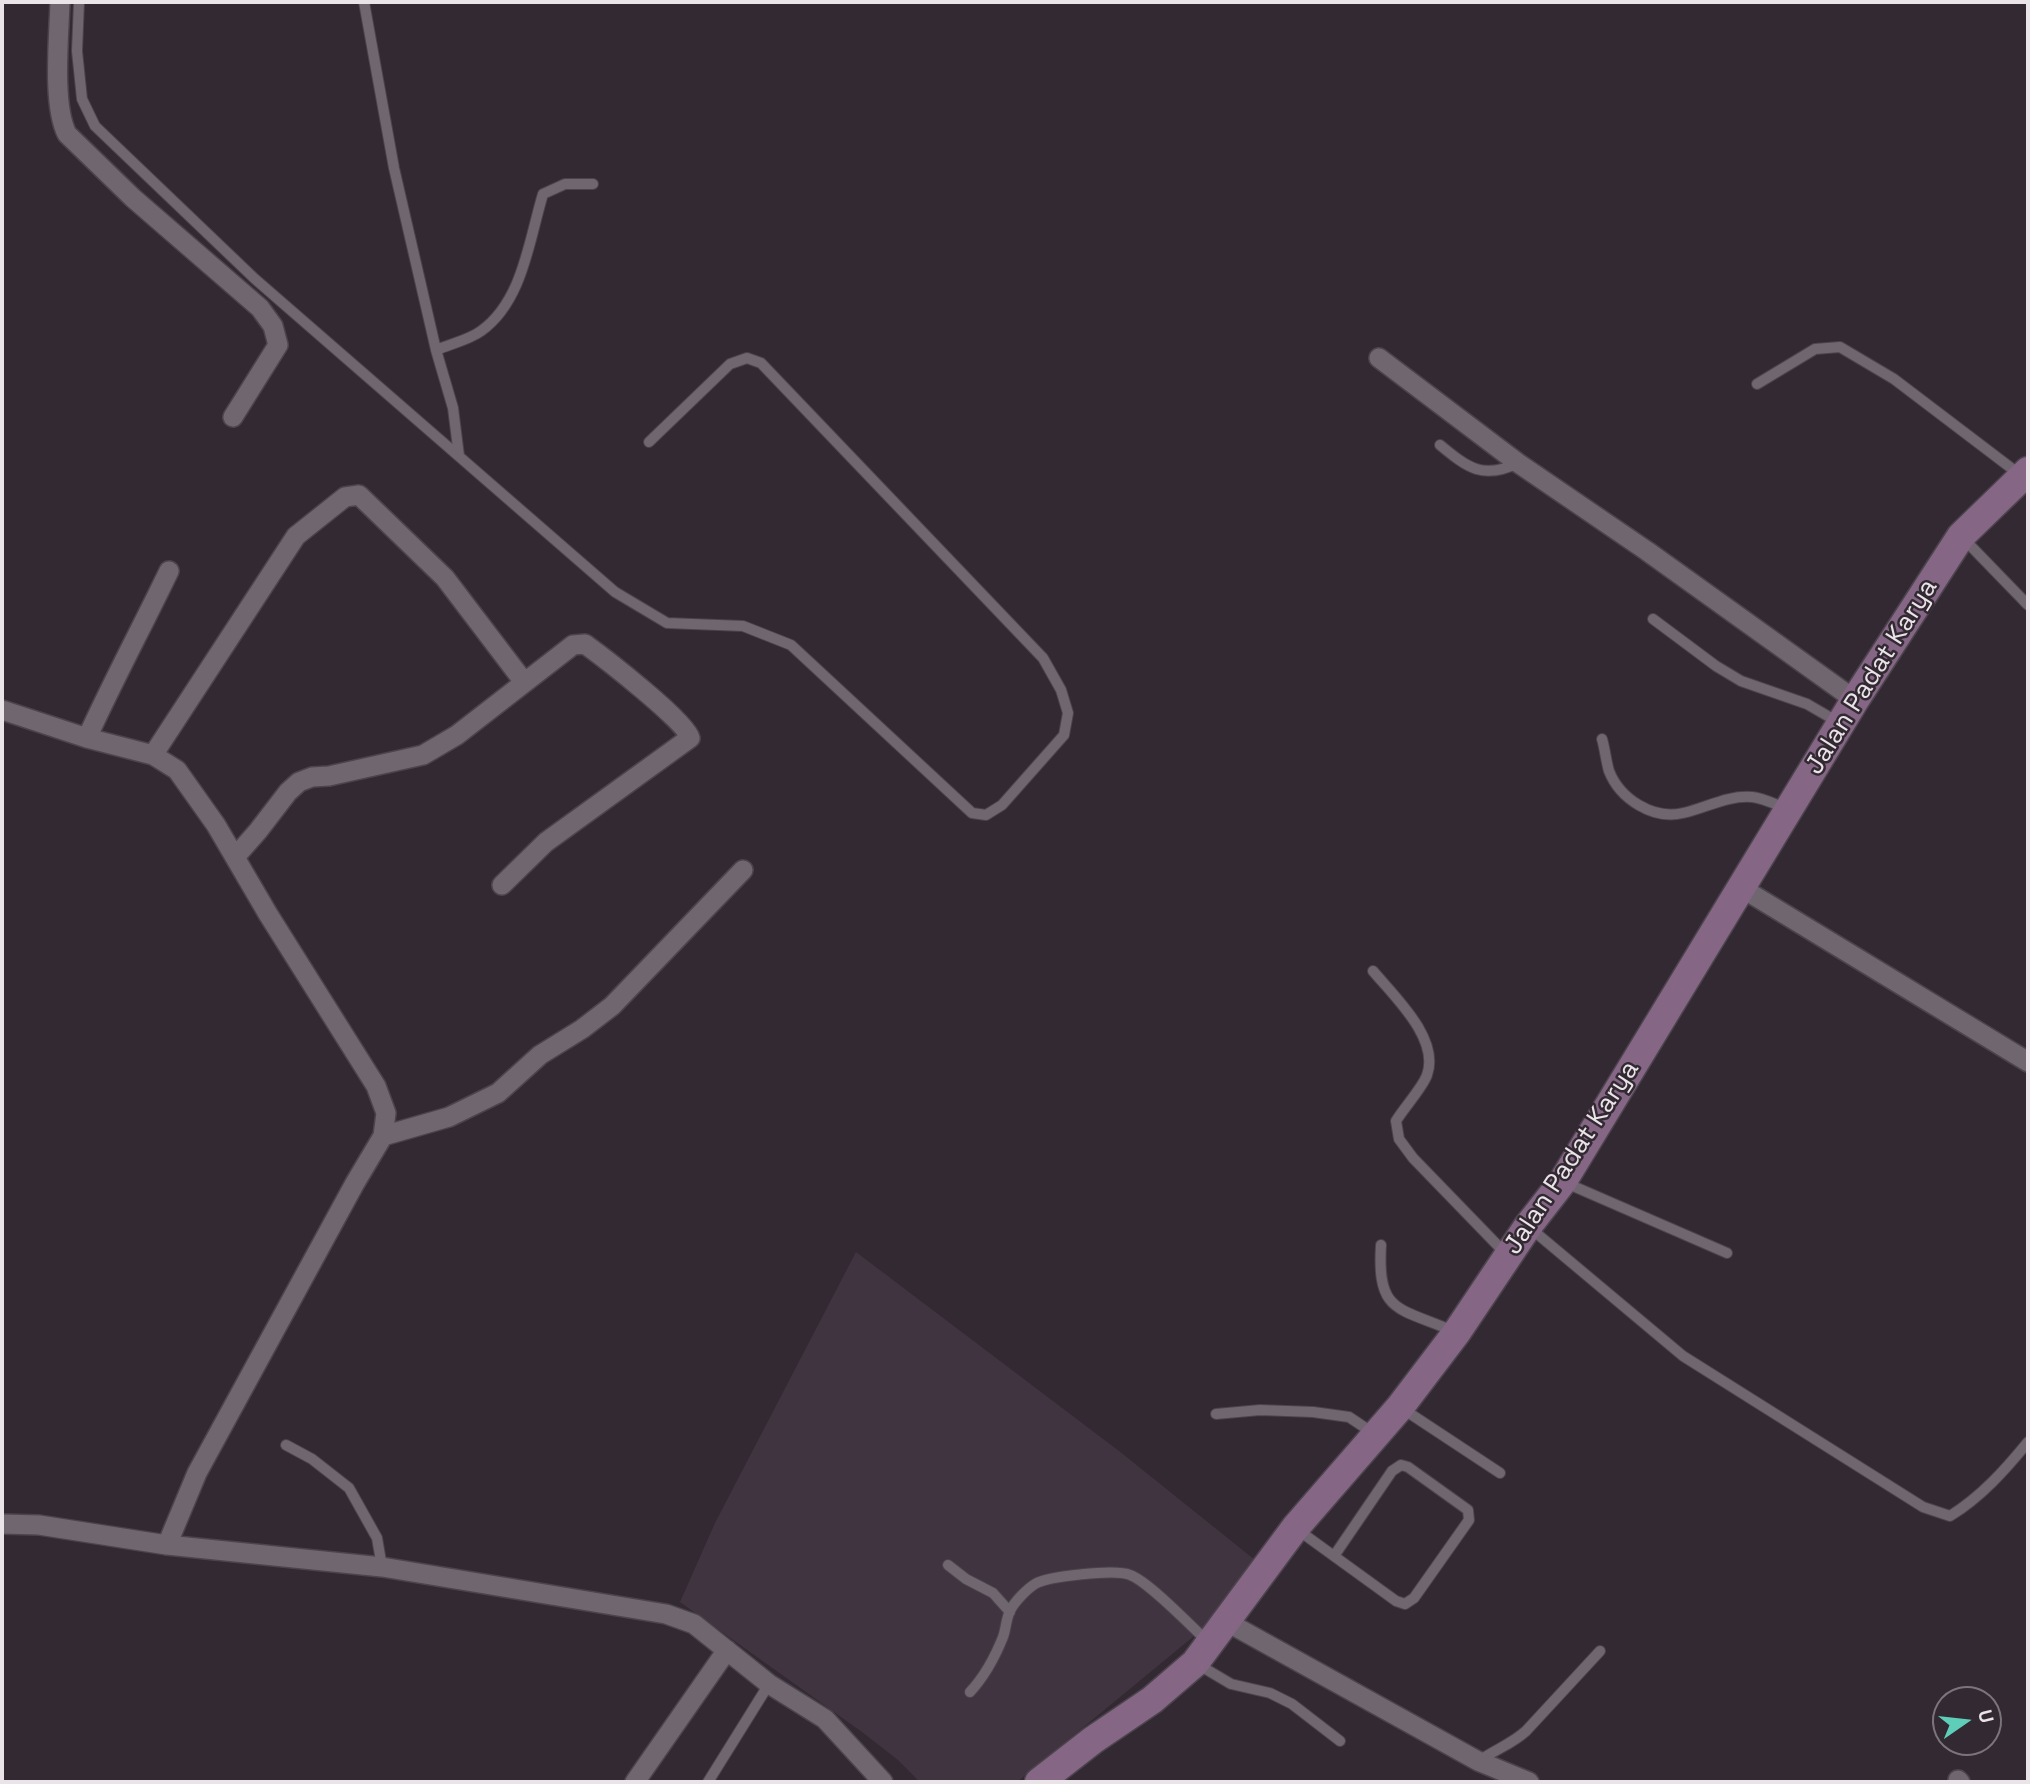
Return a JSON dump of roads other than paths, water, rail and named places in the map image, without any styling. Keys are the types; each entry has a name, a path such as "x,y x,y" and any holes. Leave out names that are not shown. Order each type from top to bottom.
{"street":[{"path":"60,2 59,105 61,123 67,134 133,198 260,308 273,327 278,345 233,417"},
{"path":"1379,358 1518,463 1637,544 1848,712"},
{"name":"Jalan Padat Karya","path":"1039,1782 1152,1700 1202,1653 1295,1528 1400,1407 1457,1332 1528,1226 1563,1181 1788,809 1961,536 2025,474"},
{"path":"153,755 296,536 352,494 359,495 376,509 445,578 524,682"},
{"path":"88,738 118,669 169,571"},
{"path":"236,856 299,782 312,777 361,770 423,755 457,735 573,645 585,644 689,731 690,738 545,842 502,885"},
{"path":"2,710 88,738 153,755 177,770 236,856 268,915 376,1086 386,1113 383,1136 348,1194 197,1473 167,1545"},
{"path":"383,1136 449,1117 498,1093 540,1055 582,1029 612,1006 743,870"},
{"path":"1740,887 2028,1062"},
{"path":"2,1524 39,1525 167,1545 382,1567 666,1614 694,1624 769,1684 825,1719 883,1782"},
{"path":"1227,1622 1478,1762 1529,1782"},
{"path":"635,1782 727,1650"}],"lane":[{"path":"79,2 77,51 82,99 95,127 255,279 615,592 667,623 743,626 791,645 972,813 986,815 1002,806 1064,735 1068,713 1061,690 1043,658 761,363 747,358 730,364 649,442"},
{"path":"364,2 394,168 436,350 453,408 459,457"},
{"path":"436,350 480,332 503,311 519,280 543,194 565,184 593,184"},
{"path":"1757,384 1815,349 1840,347 1894,379 2025,474"},
{"path":"1440,445 1476,470 1501,471 1518,463"},
{"path":"1961,536 2028,605"},
{"path":"1653,619 1716,666 1741,681 1807,704 1848,712"},
{"path":"1602,739 1610,772 1622,792 1645,809 1662,815 1682,813 1717,800 1753,797 1788,809"},
{"path":"1374,971 1413,1018 1429,1048 1427,1075 1396,1121 1399,1139 1413,1158 1509,1257"},
{"path":"1563,1181 1727,1252"},
{"path":"1528,1226 1682,1356 1923,1507 1950,1516 1967,1506 2003,1472 2028,1442"},
{"path":"1381,1245 1379,1274 1385,1298 1398,1308 1457,1332"},
{"path":"1400,1407 1500,1473"},
{"path":"1216,1414 1260,1410 1313,1412 1349,1417 1376,1435"},
{"path":"286,1445 312,1459 349,1488 377,1538 382,1567"},
{"path":"1295,1528 1396,1601 1405,1604 1414,1598 1469,1520 1468,1510 1408,1467 1401,1465 1392,1471 1334,1556"},
{"path":"948,1565 966,1579 993,1593 1010,1612"},
{"path":"970,1692 983,1678 1004,1634 1010,1612 1036,1583 1078,1575 1131,1575 1164,1601 1202,1653 1231,1684 1270,1693 1292,1704 1340,1741"},
{"path":"1478,1762 1496,1749 1513,1743 1600,1651"},
{"path":"708,1782 769,1684"}]}
